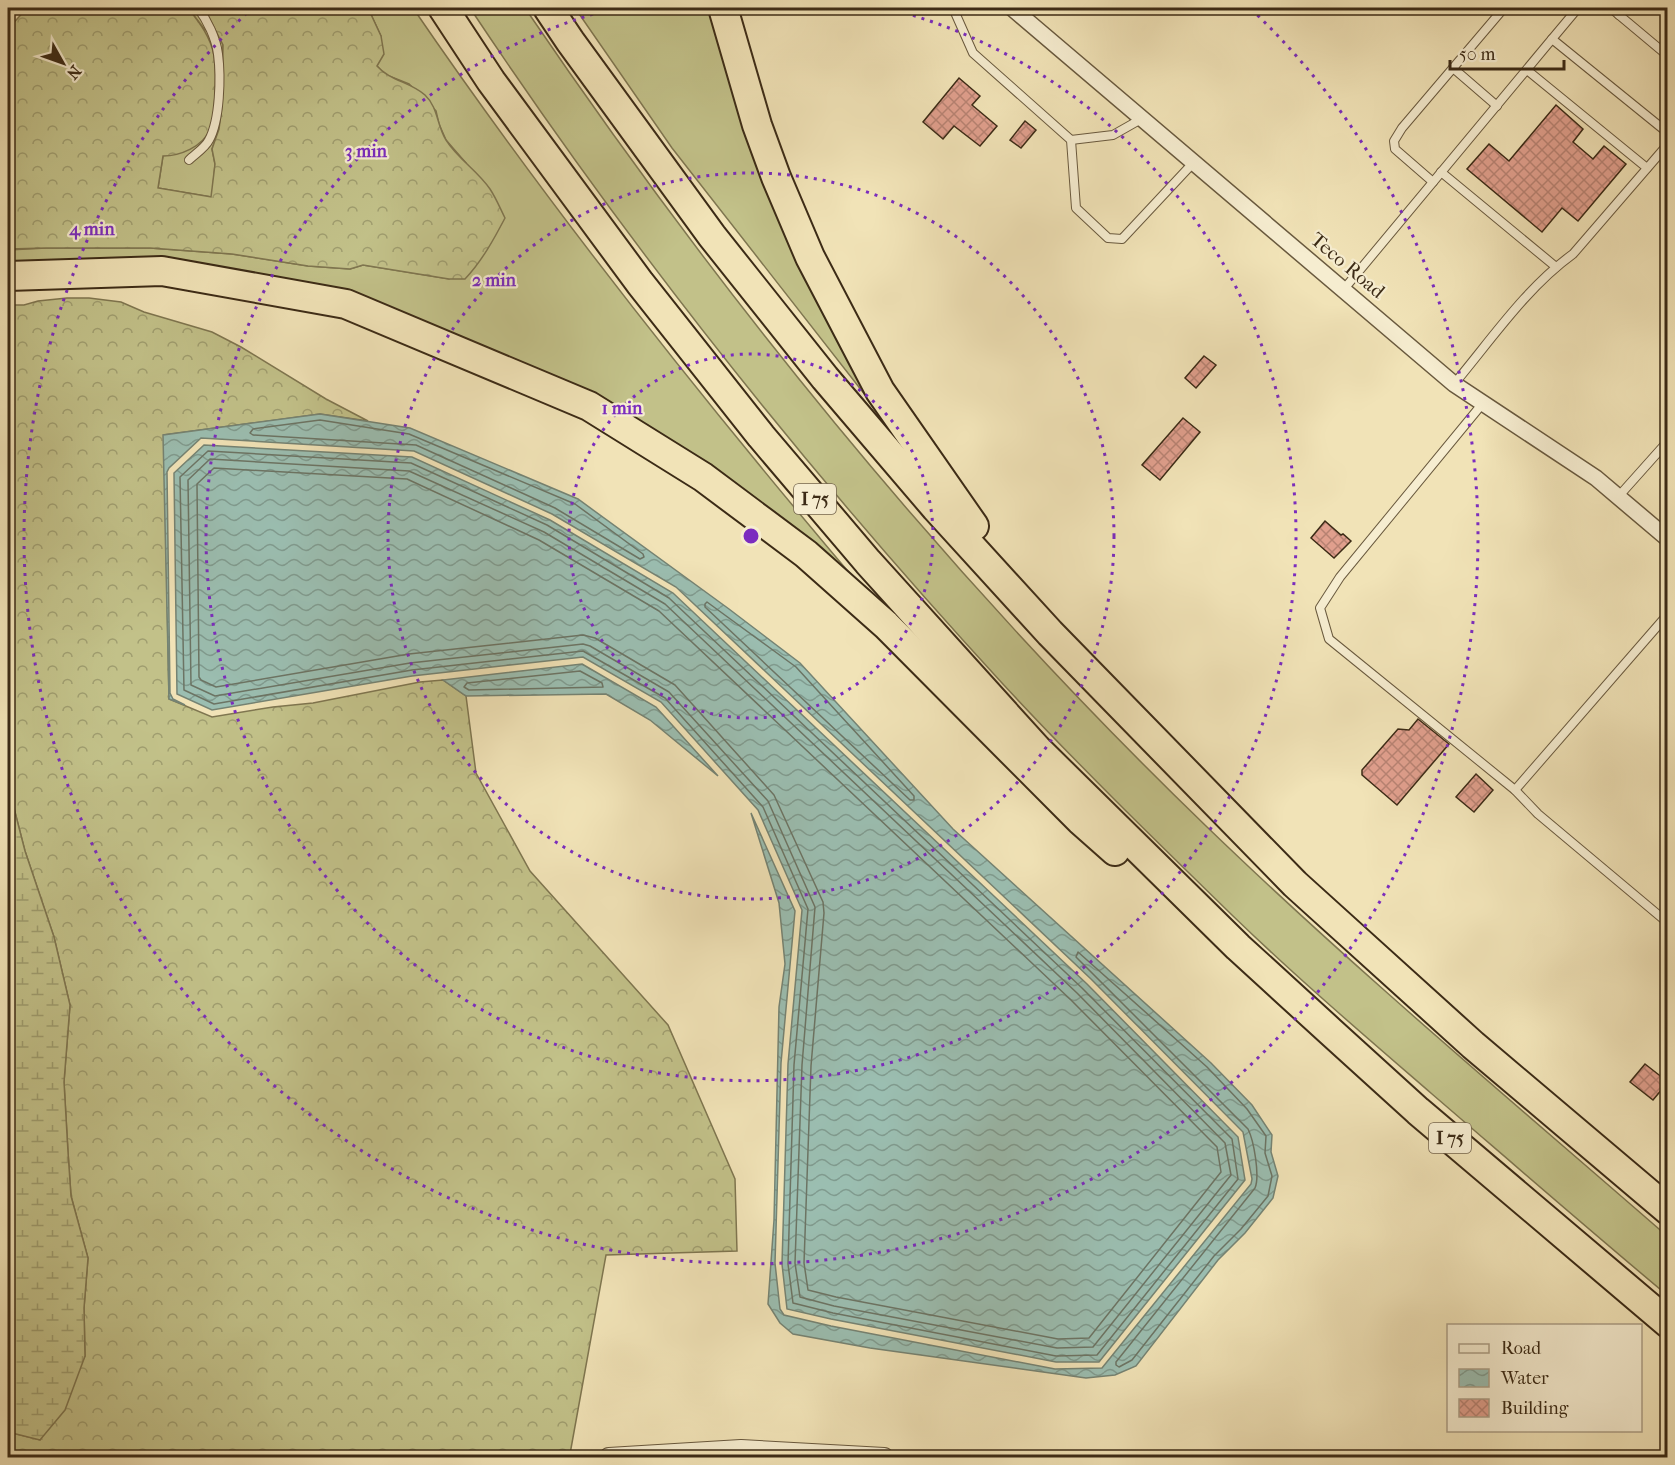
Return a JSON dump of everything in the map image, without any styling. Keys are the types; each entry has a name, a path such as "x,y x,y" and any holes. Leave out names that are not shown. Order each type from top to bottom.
{"highway":[{"name":"I 75","path":"442,8 491,81 640,283 761,435 853,544 1037,749 1238,947 1418,1111 1668,1323"},
{"path":"548,8 712,236 825,378 936,508 1050,633 1295,884 1473,1045 1668,1210"},
{"path":"723,8 757,125 772,166 810,257 836,310 880,391 936,474 1050,633"},
{"path":"8,276 162,271 346,304 589,406 703,477 806,554 886,624 1080,820 1154,886 1238,947"}],"street":[{"name":"Teco Road","path":"1022,10 1143,118 1454,384 1596,478 1668,539"},
{"path":"609,1458 741,1450 884,1458"}],"lane":[{"path":"189,160 208,141 216,119 219,85 218,53 211,32 198,8"},
{"path":"953,8 973,53 1071,140 1076,208 1108,238 1122,238 1194,162"},
{"path":"1433,183 1395,149 1394,141 1402,128 1504,8"},
{"path":"1344,289 1578,8"},
{"path":"1611,8 1668,56"},
{"path":"1619,15 1625,8"},
{"path":"1552,39 1668,133"},
{"path":"1453,68 1497,106"},
{"path":"1527,70 1647,168"},
{"path":"1071,140 1113,135 1143,118"},
{"path":"1454,384 1538,284 1573,254 1668,144"},
{"path":"1441,172 1556,267"},
{"path":"1483,403 1340,578 1320,608 1329,639 1515,790 1538,814 1668,923"},
{"path":"1618,497 1668,441"},
{"path":"1515,790 1668,614"}],"green space":[{"path":"27,8 188,8 207,36 214,56 215,94 212,124 206,136 196,146 183,152 163,156 158,188 211,197 215,164 212,149 219,129 222,106 223,45 204,8 368,8 381,36 384,54 377,66 388,75 425,95 435,111 446,140 485,183 505,218 492,242 465,279 449,279 363,265 350,269 308,266 232,254 150,248 8,249 8,29"},
{"path":"188,8 204,8 223,44 222,106 219,129 212,149 215,164 212,197 158,188 163,156 205,30"},
{"path":"368,8 413,8 518,156 627,300 683,372 857,582 774,519 378,311 8,266 8,250 150,248 232,254 308,266 350,269 363,265 449,279 466,163 446,140 436,111 409,84 384,74 377,66 381,36"},
{"path":"470,8 525,8 679,225 760,330 930,536 1111,732 1206,826 1376,983 1667,1236 1667,1295 1331,1007 1282,962 1116,801 1002,683 859,522 723,356 593,185"},
{"path":"575,8 717,8 887,423 672,148"},
{"path":"67,298 121,302 144,312 212,332 368,421 320,414 164,435 169,699 212,717 313,703 420,682 443,680 466,696 476,773 530,871 668,1025 735,1179 737,1251 606,1255 570,1454 547,1458 8,1458 8,1432 40,1440 85,1356 84,1308 88,1258 71,1196 64,1082 70,1005 54,937 25,851 8,785 8,305 24,305"},
{"path":"8,785 25,851 54,937 70,1005 64,1082 71,1196 88,1258 84,1308 85,1356 65,1410 40,1440 8,1432"}],"water":[{"path":"320,414 410,428 578,499 729,609 800,663 953,829 1211,1063 1252,1105 1272,1135 1271,1152 1278,1176 1273,1198 1245,1233 1218,1260 1136,1366 1115,1375 1086,1378 870,1348 793,1334 780,1323 768,1304 774,1220 779,1007 785,964 779,903 751,813 795,911 781,1063 775,1263 780,1309 784,1315 1055,1369 1102,1368 1251,1184 1252,1179 1243,1132 1091,979 676,587 552,514 414,451 201,438 167,472 170,693 173,699 185,705 169,699 163,435"},
{"path":"204,445 412,457 550,520 673,593 1087,984 1238,1137 1245,1180 1099,1362 1056,1362 787,1309 782,1264 788,1064 802,910 758,810 661,702 583,657 412,676 212,710 177,694 174,473"},
{"path":"582,664 656,707 718,776 650,720 606,694 466,696 443,680"}],"building":[{"path":"959,78 980,96 972,105 997,126 980,146 954,126 943,139 923,122"},
{"path":"1556,105 1583,129 1573,142 1593,159 1604,146 1626,164 1578,221 1562,208 1542,232 1467,169 1489,144 1509,161"},
{"path":"1025,121 1036,130 1021,148 1010,140"},
{"path":"1204,356 1216,365 1196,388 1185,378"},
{"path":"1183,418 1200,432 1160,480 1142,465"},
{"path":"1325,521 1351,541 1334,558 1311,538"},
{"path":"1418,719 1449,744 1397,805 1362,775 1362,770 1398,729 1409,730"},
{"path":"1476,774 1493,790 1474,812 1456,797"},
{"path":"1645,1064 1668,1082 1653,1100 1630,1082"}]}
